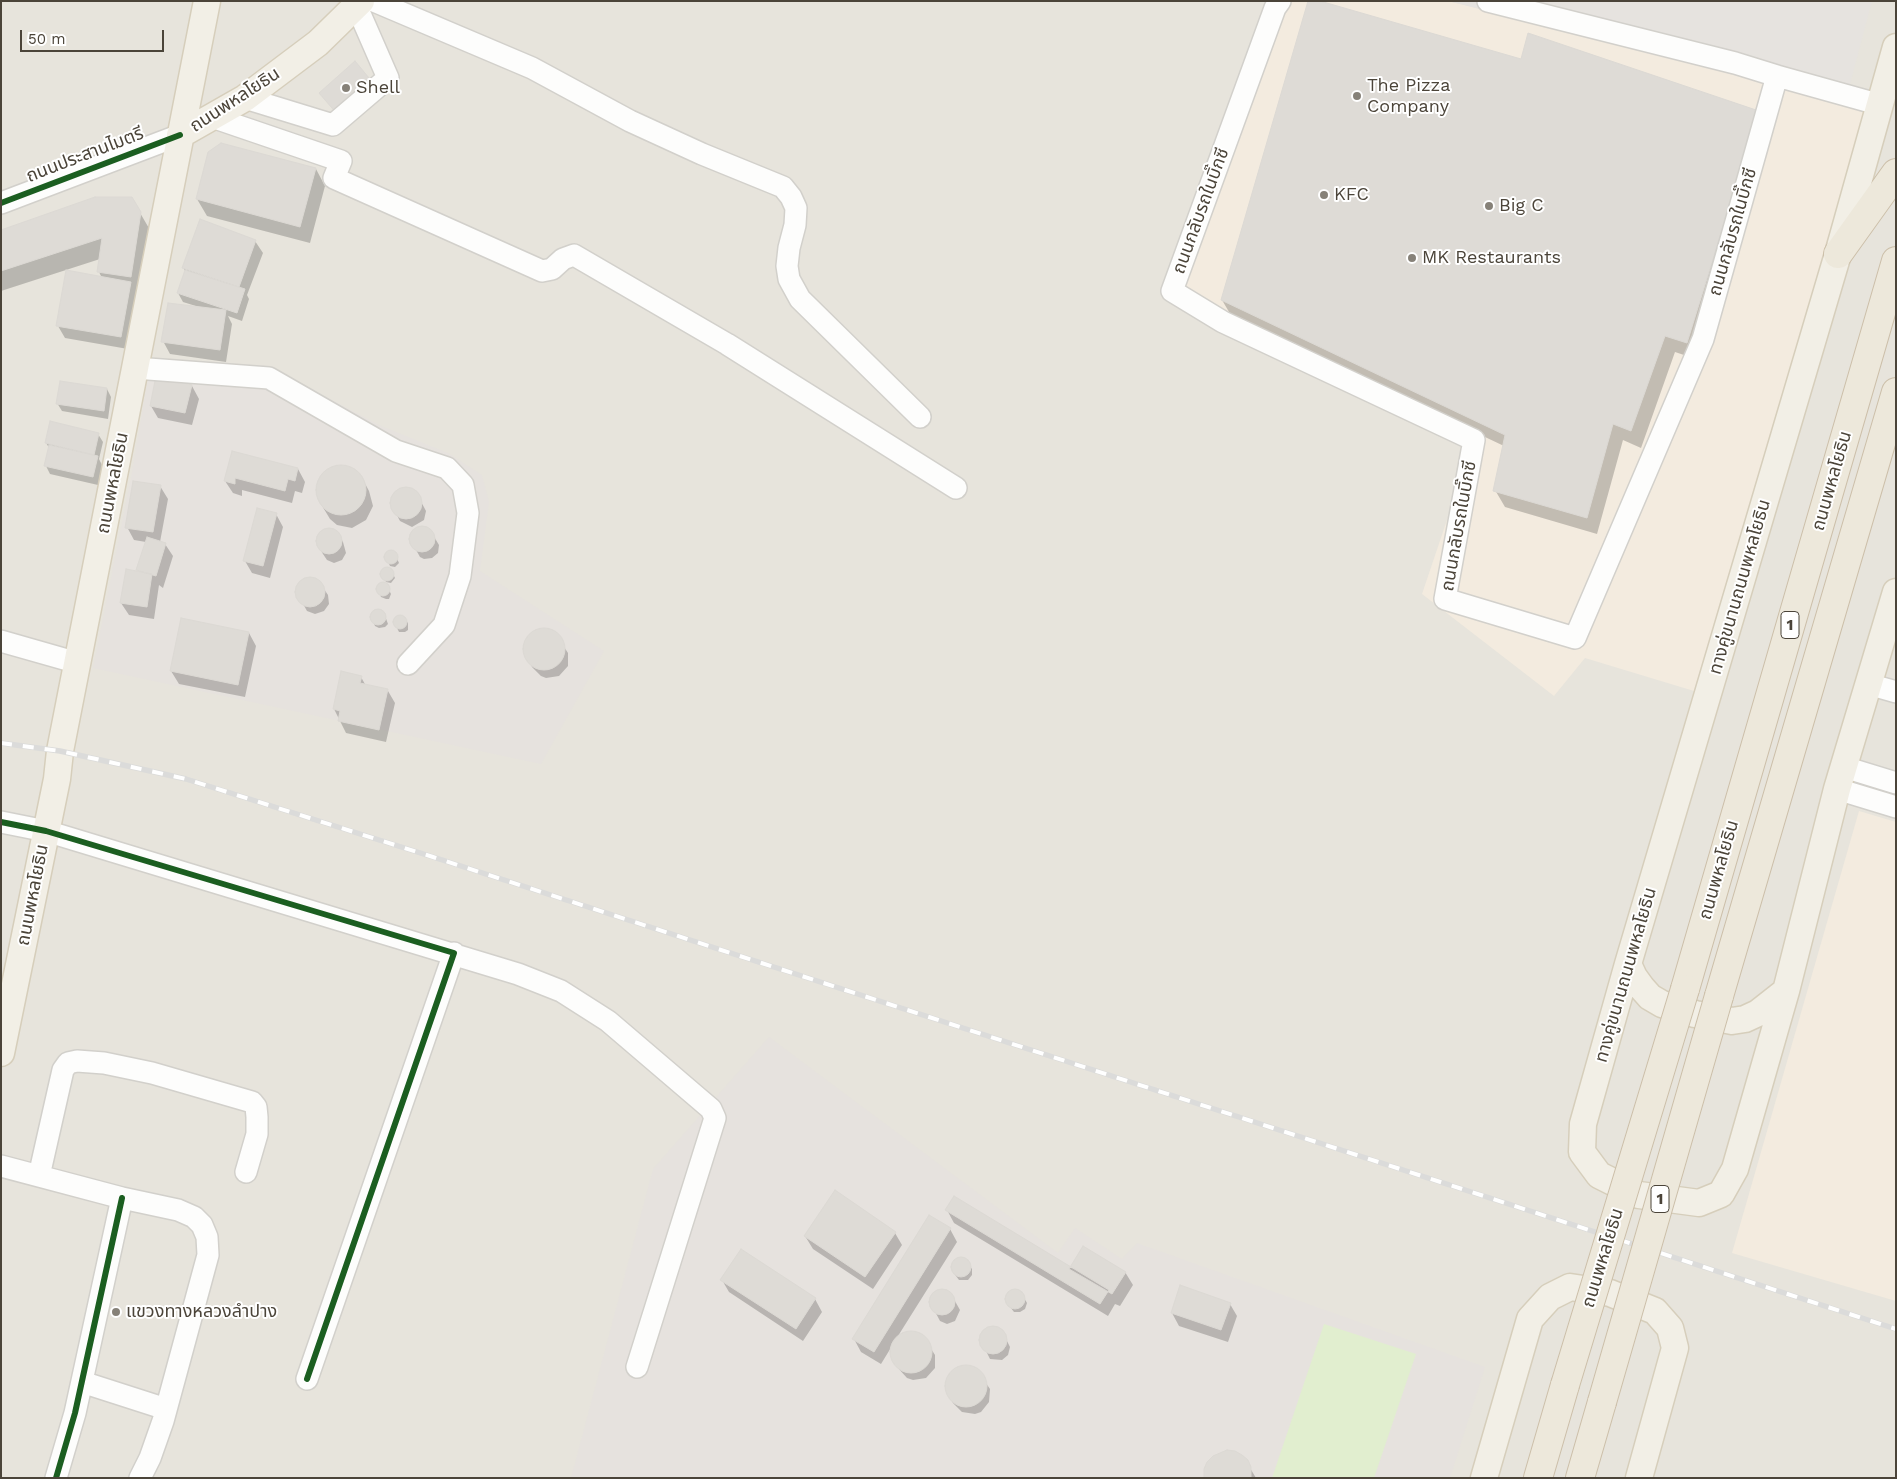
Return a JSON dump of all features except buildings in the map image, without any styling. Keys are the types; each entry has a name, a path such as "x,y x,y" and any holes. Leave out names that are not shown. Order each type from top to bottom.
{"highway":[{"path":"1838,254 1896,173"},
{"name":"ถนนพหลโยธิน","path":"1538,1478 1685,989 1896,261"},
{"name":"ถนนพหลโยธิน","path":"1580,1478 1896,392"}],"main road":[{"path":"180,135 207,1"},
{"name":"ถนนพหลโยธิน","path":"1,1053 46,831 180,135 245,98 318,43 364,3"},
{"name":"ทางคู่ขนานถนนพหลโยธิน","path":"1896,46 1838,254 1628,964 1583,1124 1582,1152 1599,1175 1639,1195 1699,1203 1721,1194 1735,1169 1786,991 1840,778 1896,592"},
{"path":"1628,964 1634,977 1650,998 1662,1004 1695,1014 1732,1021 1758,1014 1786,991"},
{"path":"1484,1478 1530,1319 1550,1297 1570,1287 1610,1293 1655,1311 1670,1328 1675,1348 1639,1478"}],"street":[{"name":"ถนนกลับรถในบิ๊กซี","path":"1280,1 1275,8 1172,291 1223,322 1474,440 1445,598 1575,638 1703,339 1777,76"},
{"path":"1488,1 1735,63 1881,105"},
{"path":"304,148 388,78 364,3"},
{"path":"364,3 532,68 630,121 702,154 783,187 791,197 796,208 795,225 787,266 789,279 800,299 920,417"},
{"path":"245,98 333,124"},
{"path":"212,116 341,161 334,178 542,271 552,269 564,259 574,255 727,344 956,488"},
{"name":"ถนนประสานไมตรี","path":"1,203 180,135"},
{"path":"135,368 269,378 396,451 447,468 464,485 468,513 460,576 444,625 408,664"},
{"path":"1,641 78,663"},
{"path":"1868,684 1896,692"},
{"path":"1840,778 1896,783"},
{"path":"1840,778 1896,807"},
{"path":"1,822 46,831 454,953 518,974 561,991 608,1022 710,1109 715,1118 638,1367"},
{"path":"307,1379 454,953"},
{"path":"39,1176 63,1070 68,1063 77,1061 104,1063 152,1073 252,1102 256,1106 258,1117 257,1134 246,1172"},
{"path":"1,1166 122,1198 178,1210 194,1217 202,1225 207,1237 208,1255 166,1409 150,1458 140,1478"},
{"path":"56,1478 75,1413 122,1198"},
{"path":"82,1382 166,1409"}],"shaded area":[{"path":"1,1 1896,1 1896,1478 1,1478"},
{"path":"1280,1 1448,1 1605,40 1864,97 1865,114 1694,691 1585,658 1554,696 1422,594 1474,440 1172,291"},
{"path":"1448,1 1872,1 1845,103 1776,83"},
{"path":"151,360 268,366 379,425 448,453 482,475 489,502 480,571 604,651 541,764 93,668 132,472"},
{"path":"1859,811 1896,822 1896,1301 1732,1253"},
{"path":"769,1037 1058,1253 1075,1228 1122,1259 1137,1243 1485,1367 1450,1478 571,1478 653,1169"}],"green space":[{"path":"1324,1324 1416,1354 1374,1478 1272,1478"}],"railway":[{"path":"1,743 60,751 186,779 1896,1329"}],"cycle path":[{"path":"1,203 180,135"},
{"path":"1,822 46,831 454,953 307,1379"},
{"path":"56,1478 75,1413 122,1198"}],"place":[{"name":"Shell","path":"346,88"},
{"name":"The Pizza Company","path":"1357,96"},
{"name":"KFC","path":"1324,195"},
{"name":"Big C","path":"1489,206"},
{"name":"MK Restaurants","path":"1412,258"},
{"name":"แขวงทางหลวงลำปาง","path":"116,1312"}]}
